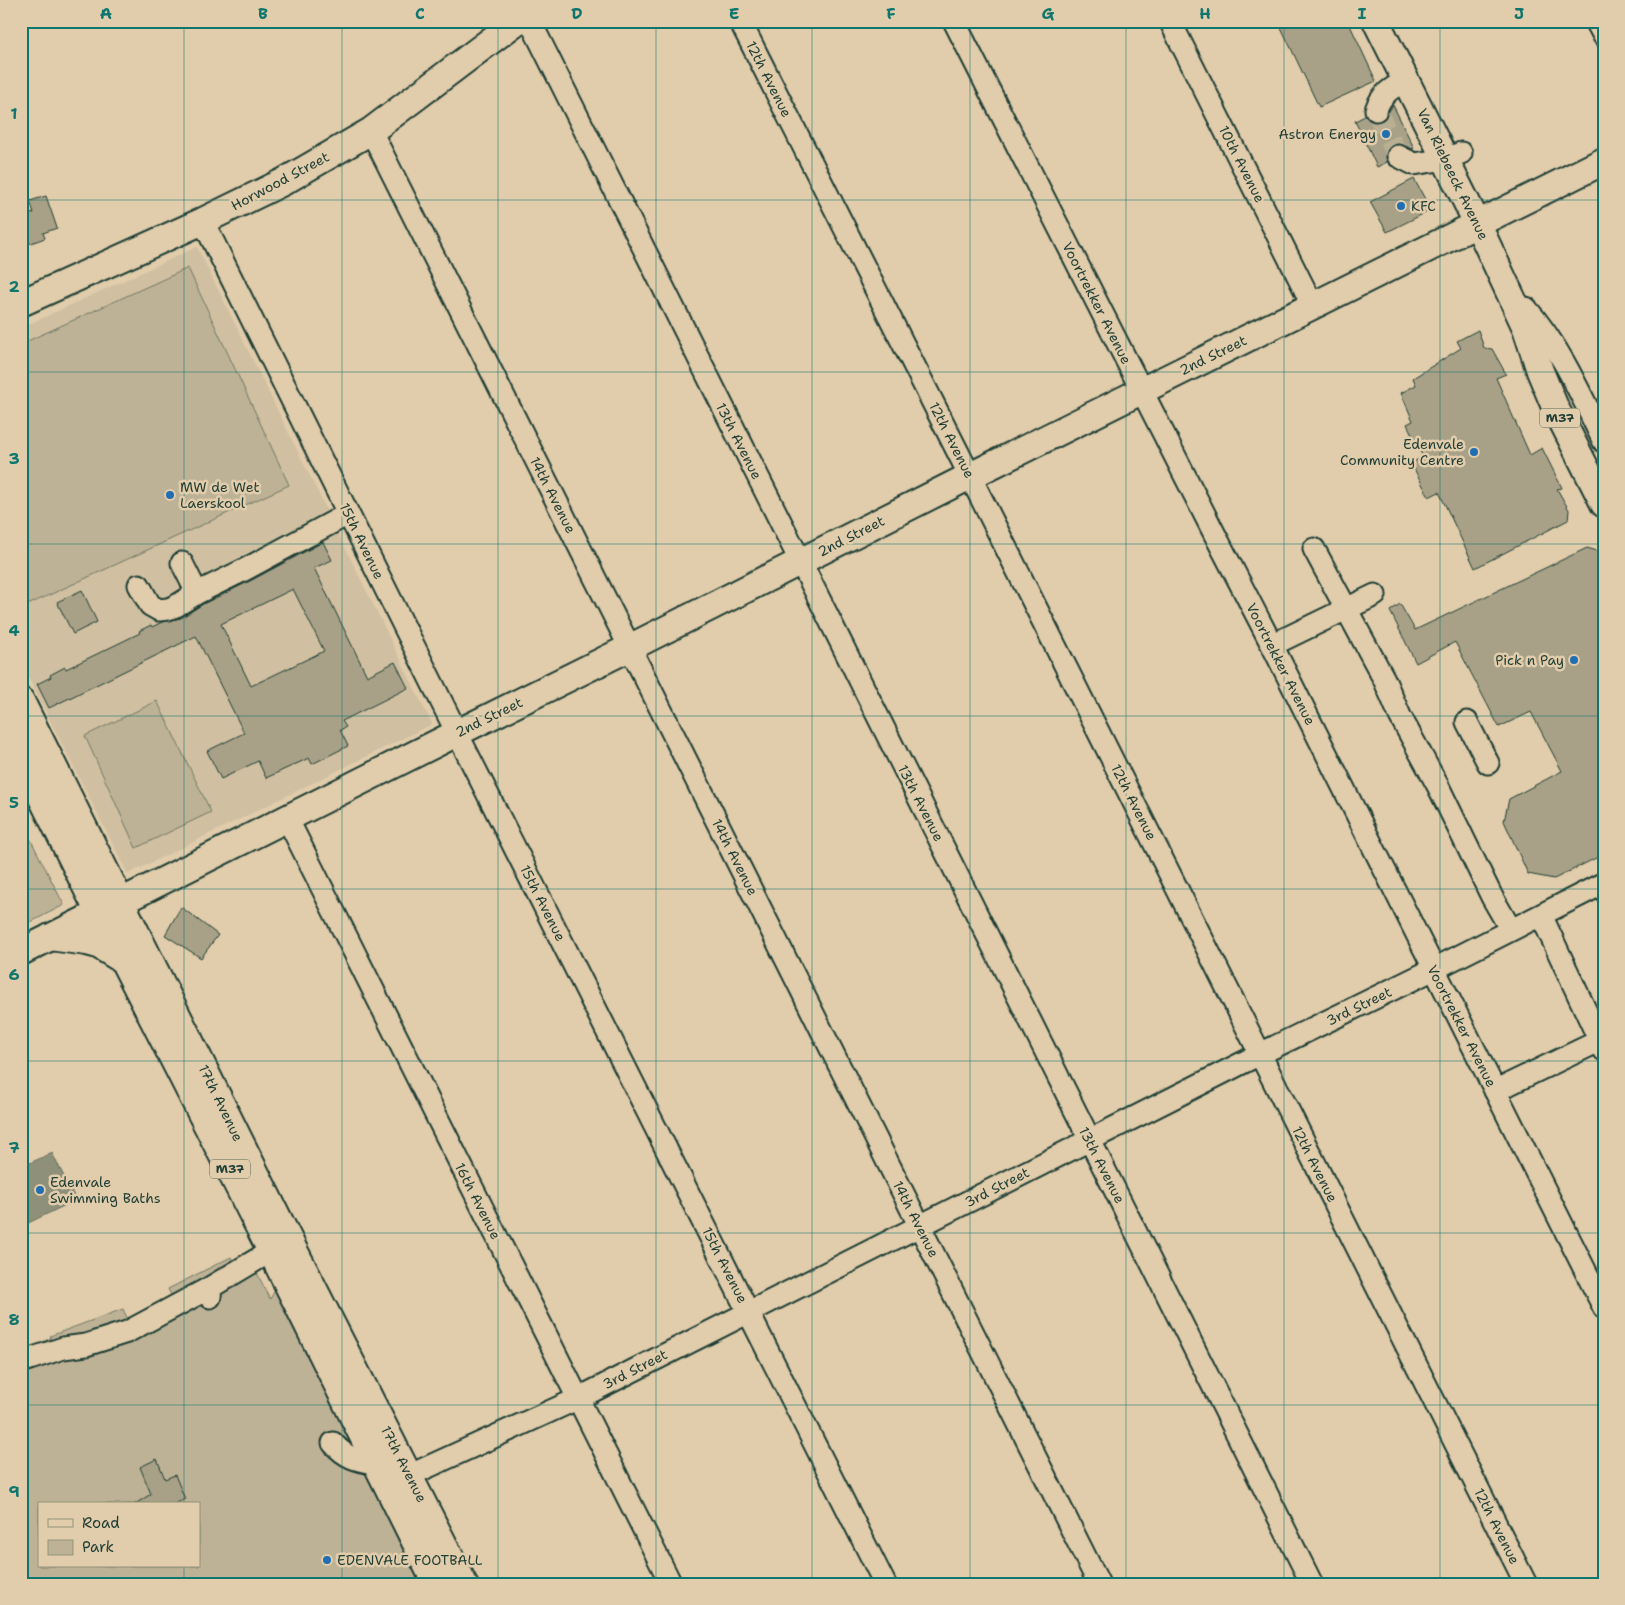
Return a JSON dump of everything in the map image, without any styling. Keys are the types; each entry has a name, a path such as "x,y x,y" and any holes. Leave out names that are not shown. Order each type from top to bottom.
{"main road":[{"name":"Horwood Street","path":"21,303 203,221 283,182 371,130 517,21"},
{"name":"Van Riebeeck Avenue","path":"1376,21 1406,80 1453,156"},
{"name":"Van Riebeeck Avenue","path":"1395,21 1526,318 1540,371 1555,408 1604,504"},
{"name":"2nd Street","path":"21,952 457,732 630,648 970,476 1604,161"},
{"name":"17th Avenue","path":"21,701 110,907 280,1247 391,1475 436,1584"},
{"name":"17th Avenue","path":"21,756 110,907 124,961 280,1247 391,1475 464,1584"},
{"path":"50,938 88,942 98,945 124,961"}],"street":[{"name":"13th Avenue","path":"530,21 1312,1584"},
{"name":"12th Avenue","path":"740,21 1526,1584"},
{"name":"Voortrekker Avenue","path":"954,21 1272,646 1604,1308"},
{"name":"10th Avenue","path":"1170,21 1313,306"},
{"path":"1596,21 1604,36"},
{"path":"1376,110 1380,100 1389,90 1406,80"},
{"name":"14th Avenue","path":"371,130 1098,1584"},
{"path":"1398,156 1414,164 1453,156"},
{"name":"15th Avenue","path":"203,221 457,732 885,1584"},
{"path":"1526,318 1541,326 1558,350 1604,442"},
{"path":"139,585 150,606 159,610 168,609 348,514"},
{"path":"1314,549 1384,679 1400,716 1438,786 1492,897 1511,930"},
{"path":"182,563 197,593"},
{"path":"1272,646 1375,595"},
{"path":"1467,722 1488,763"},
{"name":"16th Avenue","path":"287,818 671,1584"},
{"name":"3rd Street","path":"391,1475 577,1399 1260,1054 1604,883"},
{"path":"1495,1091 1601,1046 1541,915"},
{"path":"21,1362 64,1348 86,1345 128,1332 211,1292 280,1247"},
{"path":"333,1443 353,1460 391,1475"}],"shaded area":[{"name":"MW de Wet Laerskool","path":"197,247 432,724 128,874 21,663 21,328"},
{"path":"52,1153 76,1200 22,1226 21,1167"}],"green space":[{"path":"188,268 289,485 21,608 21,344"},
{"path":"157,701 211,812 136,848 85,736"},
{"path":"21,821 64,905 21,927"},
{"path":"231,1257 241,1278 256,1271 270,1299 278,1285 422,1584 21,1584 21,1332 30,1348 51,1338 50,1336 123,1309 129,1322 173,1299 168,1289"}],"building":[{"path":"1278,21 1348,21 1376,81 1319,107"},
{"path":"1393,105 1414,148 1398,144 1392,145 1387,151 1387,162 1377,167 1355,121 1365,116 1371,121 1378,122 1384,119"},
{"name":"KFC","path":"1414,179 1431,210 1387,232 1370,202"},
{"path":"46,196 57,228 43,233 45,238 28,244 21,225 21,217 34,213 30,201"},
{"name":"Edenvale Community Centre","path":"1478,330 1484,348 1492,349 1506,374 1496,378 1530,455 1542,448 1562,488 1557,489 1569,510 1568,520 1475,568 1439,492 1429,497 1411,463 1423,457 1407,424 1413,421 1401,393 1416,385 1413,378 1461,348 1457,341"},
{"path":"323,542 332,560 314,568 367,676 395,662 408,688 342,721 346,727 340,730 348,746 312,764 309,758 266,778 258,761 221,779 207,751 244,733 196,636 49,708 37,684 51,677 50,675 140,633 139,631 151,625 152,627 162,622 181,618 203,604","holes":["293,589 324,651 251,686 221,624"]},
{"path":"1587,548 1604,553 1604,854 1554,879 1528,874 1504,821 1509,799 1562,771 1531,712 1499,727 1455,642 1416,663 1390,611 1400,604 1415,630"},
{"path":"82,590 97,622 73,634 57,602"},
{"path":"181,907 218,935 201,958 165,935"},
{"path":"157,1459 165,1479 175,1475 185,1499 178,1502 138,1502 151,1494 140,1467"}],"tunnel":[{"path":"1376,110 1398,156"}],"place":[{"name":"Astron Energy","path":"1386,134"},
{"name":"KFC","path":"1401,206"},
{"name":"Edenvale Community Centre","path":"1474,452"},
{"name":"MW de Wet Laerskool","path":"170,495"},
{"name":"Pick n Pay","path":"1574,660"},
{"name":"Edenvale Swimming Baths","path":"40,1190"},
{"name":"EDENVALE FOOTBALL","path":"327,1560"}]}
